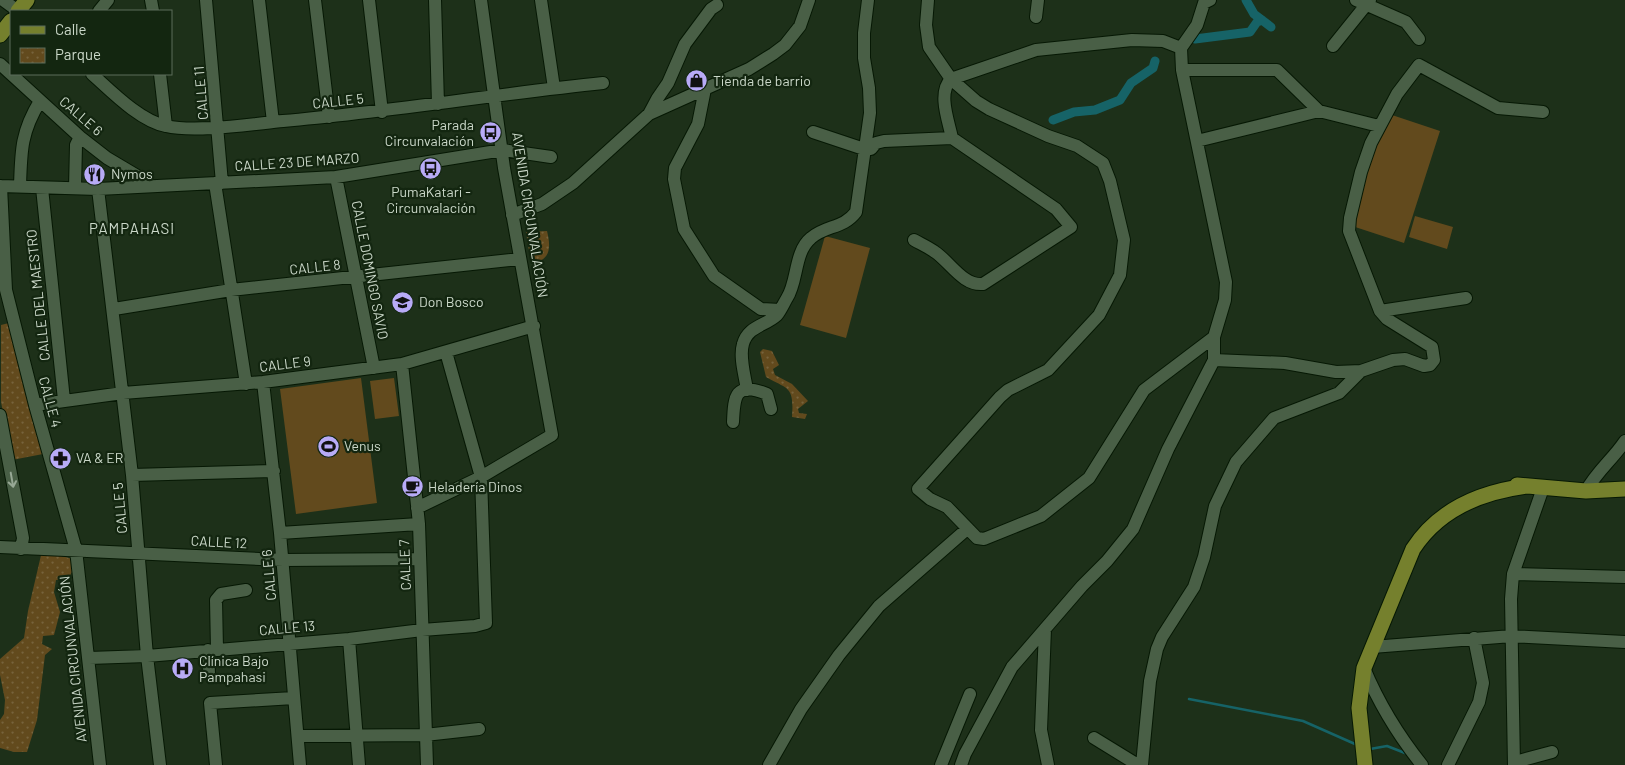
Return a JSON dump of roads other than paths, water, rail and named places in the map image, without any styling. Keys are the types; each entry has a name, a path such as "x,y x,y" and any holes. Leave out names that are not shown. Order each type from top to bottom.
{"main road":[{"path":"19,10 27,0"},
{"path":"0,36 10,22"},
{"path":"1365,765 1359,708 1364,668 1413,549 1424,531 1437,520 1475,498 1503,489 1527,486 1586,491 1625,489"}],"street":[{"path":"3,0 17,10"},
{"path":"100,10 108,0"},
{"name":"CALLE 11","path":"206,0 219,126 219,183"},
{"path":"259,0 272,122"},
{"path":"315,0 329,117"},
{"path":"369,0 382,112"},
{"path":"435,0 438,104"},
{"name":"AVENIDA CIRCUNVALACIÓN","path":"481,0 512,215 534,326 552,435 481,478"},
{"path":"541,0 554,88"},
{"path":"512,215 542,204 573,183 649,114 762,63 785,45 803,21 810,0"},
{"path":"747,390 742,345 747,334 776,315 780,310 793,286 799,257 809,239 849,221 856,212 860,198 864,148 870,113 869,88 864,58 864,33 868,0"},
{"path":"928,0 926,25 929,47 951,79 976,101 989,109 1048,136 1076,146 1103,163 1110,181 1124,240 1120,274 1099,314 1048,370 1008,390 1000,397 918,489 930,499 947,507 977,538 984,539 1018,527 1041,516 1089,478 1144,390 1214,337"},
{"path":"1036,17 1038,0"},
{"path":"961,765 1012,666 1082,586 1107,561 1133,529 1168,449 1214,360 1214,337 1225,300 1226,282 1182,70 1181,48 1197,25 1204,3 1210,0"},
{"path":"1333,46 1364,2 1406,22 1419,39"},
{"path":"649,114 656,99 668,83 685,44 711,9 717,5"},
{"path":"952,138 944,99 945,89 951,79 1036,50 1132,40 1162,41 1181,48"},
{"name":"CALLE 6","path":"0,64 10,73"},
{"path":"1214,360 1286,362 1336,372 1361,371 1393,360 1405,359 1424,366 1430,365 1434,360 1432,346 1427,341 1387,319 1380,311 1349,231 1350,218 1361,172 1379,126 1396,94 1419,65 1498,108 1543,112"},
{"path":"1182,70 1277,70 1319,111"},
{"name":"CALLE 6","path":"12,75 107,158 140,177 142,186"},
{"name":"CALLE 5","path":"93,75 128,105 166,126 219,126 382,112 496,95 603,83"},
{"path":"160,75 166,126"},
{"path":"705,89 698,124 675,168 674,178 684,229 714,276 762,310 780,310"},
{"path":"20,187 23,134 28,120 40,100"},
{"path":"1197,141 1319,111 1379,126"},
{"path":"813,132 864,148 871,148 876,143 884,141 952,138 1056,209 1071,227 983,284 975,284 968,281 935,252 914,240"},
{"path":"75,188 76,145 80,136"},
{"name":"CALLE 23 DE MARZO","path":"0,186 98,188 336,177 503,150 551,157"},
{"name":"CALLE DOMINGO SAVIO","path":"336,177 374,368"},
{"path":"219,183 231,290 246,384"},
{"name":"CALLE 4","path":"0,186 3,290 76,550"},
{"name":"CALLE DEL MAESTRO","path":"42,188 64,400"},
{"name":"CALLE 5","path":"98,188 114,309 132,475 147,656 160,765"},
{"name":"CALLE 8","path":"114,309 231,290 520,259"},
{"path":"1380,311 1466,298"},
{"name":"CALLE 9","path":"35,405 123,393 246,384 402,364 534,326"},
{"path":"417,508 481,478 446,352"},
{"name":"CALLE 7","path":"402,364 418,524 427,765"},
{"path":"1142,765 1150,681 1157,649 1162,637 1194,588 1204,557 1215,506 1236,462 1274,418 1339,393 1361,371"},
{"name":"CALLE 6","path":"263,382 283,560 300,765"},
{"path":"733,422 735,396 747,390 767,394 771,409"},
{"path":"0,415 23,538 22,549"},
{"path":"1586,491 1597,472 1618,451 1625,441"},
{"path":"132,475 274,471"},
{"name":"CALLE 13","path":"89,658 147,656 290,642 349,639 475,626 486,623 481,478"},
{"path":"1543,488 1513,574 1511,598 1515,763 1552,752"},
{"path":"280,533 418,524"},
{"path":"769,765 801,709 839,655 879,606 967,529"},
{"name":"CALLE 12","path":"0,547 283,560 420,559"},
{"name":"AVENIDA CIRCUNVALACIÓN","path":"76,550 100,765"},
{"path":"1513,574 1625,577"},
{"path":"209,673 216,600 222,594 246,590"},
{"path":"1045,629 1041,730 1048,765"},
{"path":"1372,647 1512,636 1625,642"},
{"path":"1448,765 1479,702 1482,683 1474,638"},
{"path":"349,639 359,765"},
{"path":"1364,668 1377,699 1400,737 1422,765"},
{"path":"941,765 970,694"},
{"path":"216,765 210,703 294,698"},
{"path":"298,736 425,735 479,729"},
{"path":"1094,738 1138,765"}],"waterway":[{"path":"1246,0 1254,14 1271,27"},
{"path":"1195,39 1250,32 1257,22 1262,20"},
{"path":"1053,120 1074,112 1095,110 1120,100 1131,83 1153,68 1155,61"},
{"path":"1189,699 1303,721 1355,744"},
{"path":"1370,749 1387,746 1405,753"}],"place":[{"name":"Tienda de barrio","path":"697,81"},
{"name":"Parada Circunvalación","path":"490,133"},
{"name":"PumaKatari - Circunvalación","path":"431,169"},
{"name":"Nymos","path":"95,174"},
{"name":"Don Bosco","path":"403,302"},
{"name":"Venus","path":"328,446"},
{"name":"VA & ER","path":"60,458"},
{"name":"Heladería Dinos","path":"412,487"},
{"name":"Clínica Bajo Pampahasi","path":"183,669"}],"district":[{"name":"PAMPAHASI","path":"132,229"}]}
